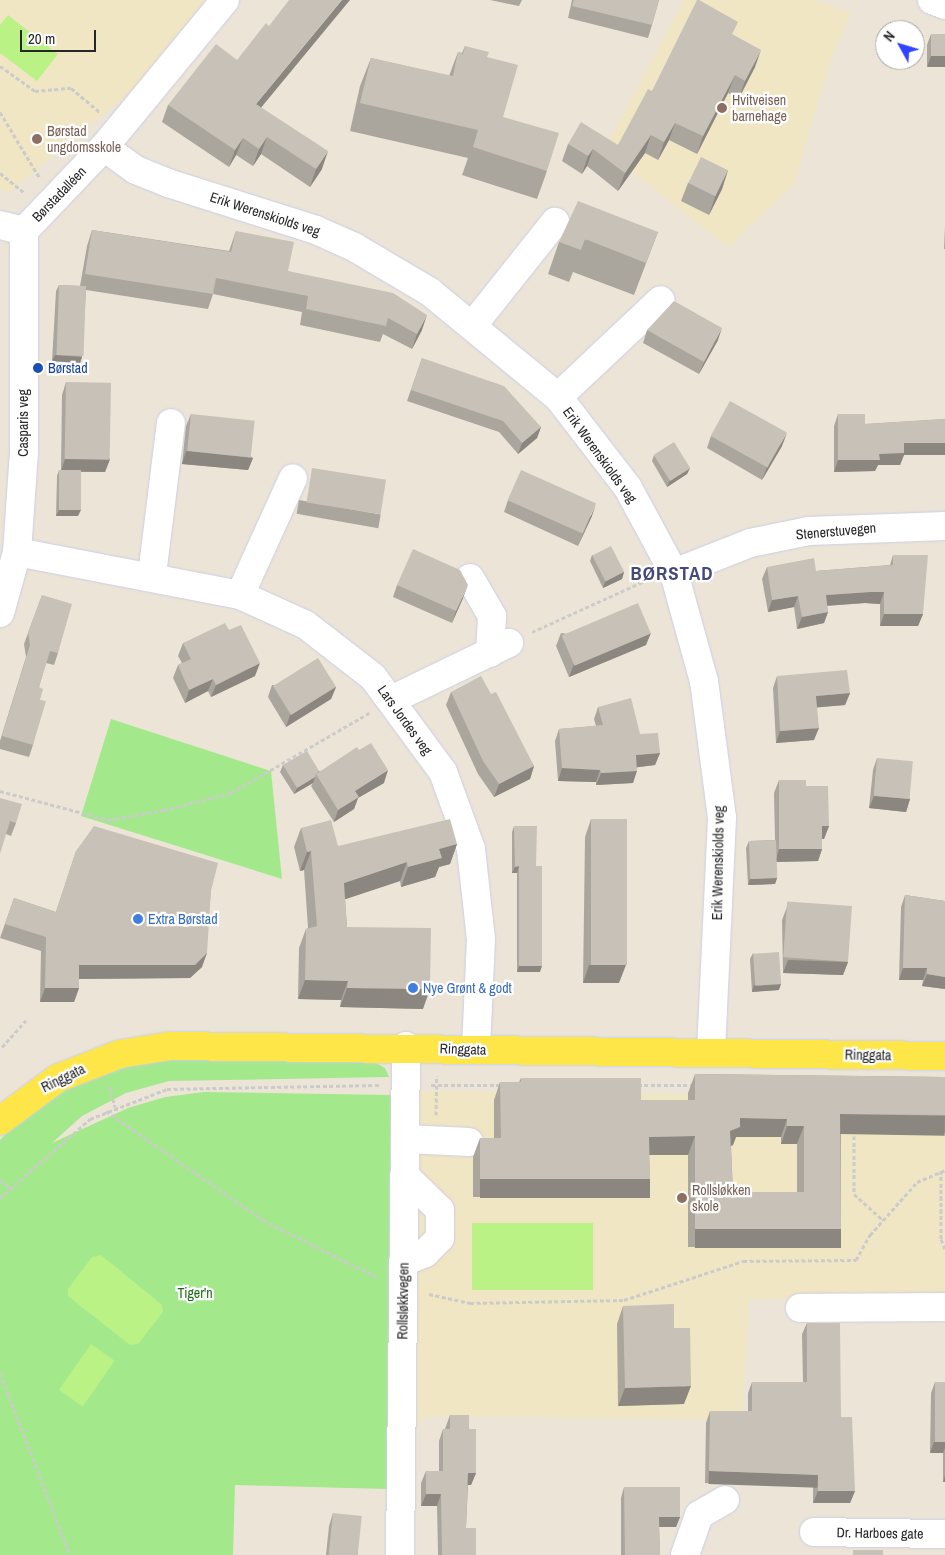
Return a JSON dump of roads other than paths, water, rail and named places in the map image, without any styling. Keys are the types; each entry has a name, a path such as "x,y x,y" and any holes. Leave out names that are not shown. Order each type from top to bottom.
{"main road":[{"name":"Ringgata","path":"4,1108 58,1078 145,1049 229,1044 406,1046 476,1050 711,1054 945,1056"}],"street":[{"name":"Børstadalléen","path":"9,227 104,147 225,0"},
{"path":"932,0 945,5"},
{"name":"Erik Werenskiolds veg","path":"104,147 136,170 168,183 316,230 354,247 430,292 473,325 558,397 628,488 674,573 704,682 722,818 711,1054"},
{"path":"473,325 556,222"},
{"name":"Casparis veg","path":"0,613 17,552 24,452 9,227"},
{"path":"558,397 661,300"},
{"path":"152,575 171,424"},
{"path":"240,595 293,478"},
{"name":"Stenerstuvegen","path":"674,573 750,544 809,531 945,526"},
{"name":"Lars Jordes veg","path":"17,552 152,575 240,595 275,608 333,642 393,699 443,772 470,849 481,939 476,1050"},
{"path":"393,699 499,648 492,616 470,578"},
{"name":"Rollsløkkvegen","path":"400,1555 406,1046"},
{"path":"405,1139 469,1142"},
{"path":"403,1272 440,1238 440,1210 404,1174"},
{"path":"800,1308 945,1307"},
{"path":"685,1555 700,1515 725,1500"},
{"name":"Dr. Harboes gate","path":"814,1532 945,1534"}],"place":[{"name":"Hvitveisen barnehage","path":"722,108"},
{"name":"Børstad ungdomsskole","path":"37,139"},
{"name":"Børstad","path":"38,368"},
{"name":"Extra Børstad","path":"138,919"},
{"name":"Nye Grønt & godt","path":"413,988"},
{"name":"Rollsløkken skole","path":"682,1198"}],"district":[{"name":"BØRSTAD","path":"672,574"}],"park label":[{"name":"Tiger'n","path":"195,1293"}]}
